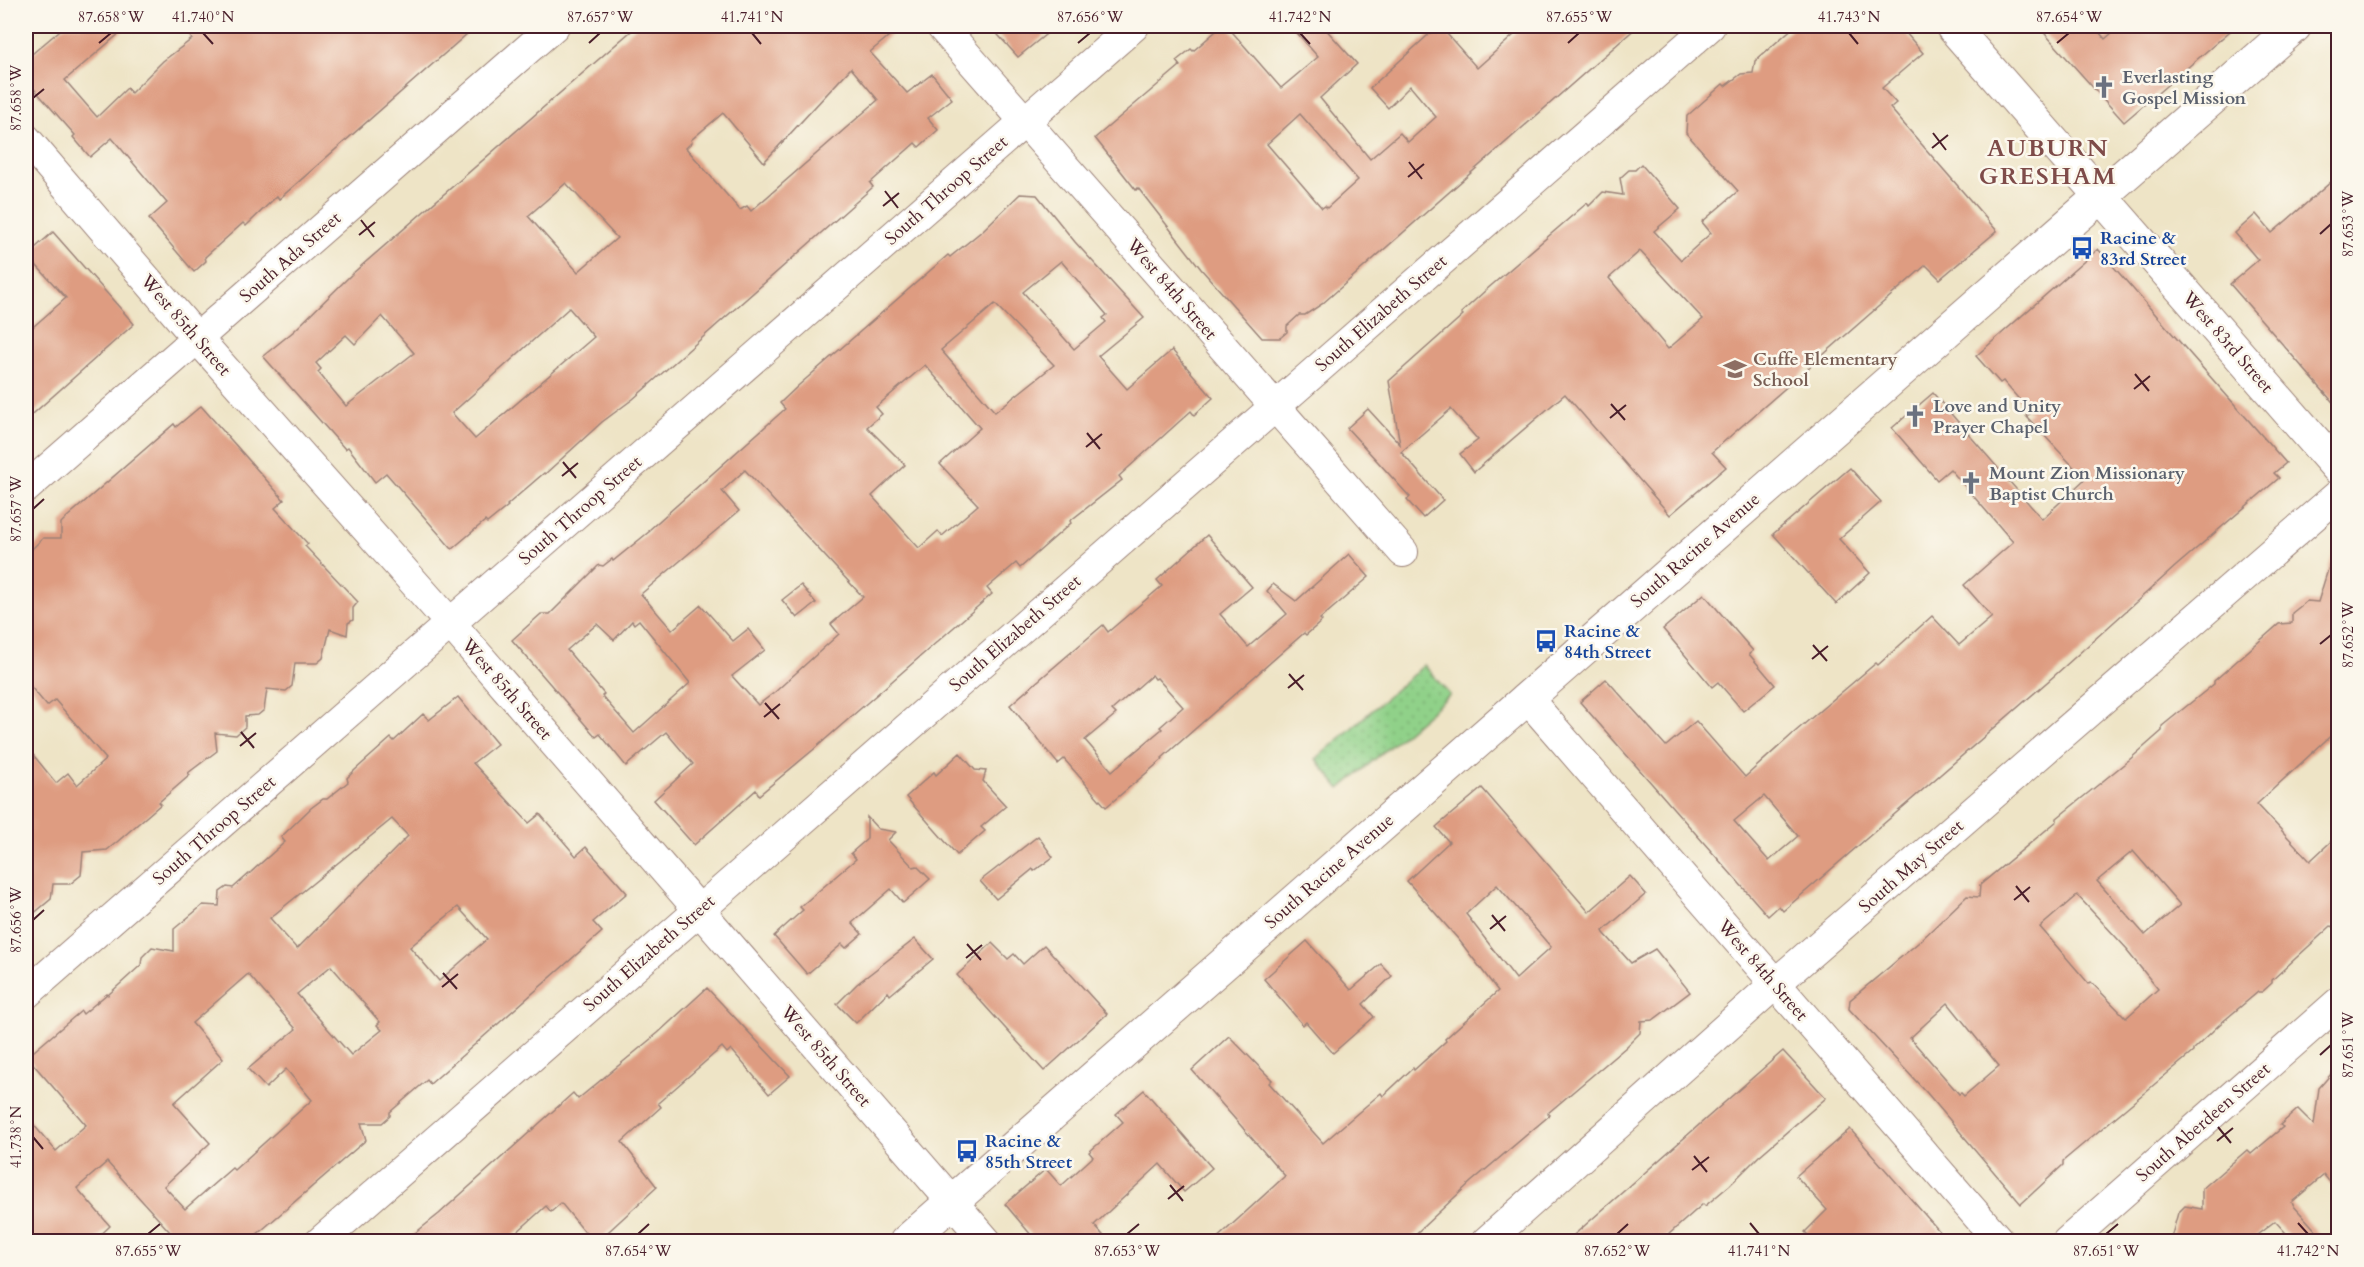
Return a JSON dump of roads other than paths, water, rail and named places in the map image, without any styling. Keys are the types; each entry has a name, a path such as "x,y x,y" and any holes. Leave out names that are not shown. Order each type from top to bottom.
{"street":[{"name":"South Ada Street","path":"26,488 554,26"},
{"name":"West 84th Street","path":"941,26 1403,552"},
{"name":"South Throop Street","path":"26,994 1134,26"},
{"name":"South Elizabeth Street","path":"320,1242 1710,26"},
{"name":"West 83rd Street","path":"1952,26 2338,468"},
{"name":"South Racine Avenue","path":"906,1242 2295,26"},
{"name":"West 85th Street","path":"26,139 987,1242"},
{"name":"South May Street","path":"1486,1242 1776,984 2338,495"},
{"name":"West 84th Street","path":"1527,698 2000,1242"},
{"name":"South Aberdeen Street","path":"2067,1242 2338,1003"}],"place":[{"name":"Everlasting Gospel Mission","path":"2104,87"},
{"name":"Racine & 83rd Street","path":"2082,248"},
{"name":"Cuffe Elementary School","path":"1735,369"},
{"name":"Love and Unity Prayer Chapel","path":"1915,416"},
{"name":"Mount Zion Missionary Baptist Church","path":"1971,483"},
{"name":"Racine & 84th Street","path":"1546,641"},
{"name":"Racine & 85th Street","path":"967,1151"}],"district":[{"name":"AUBURN GRESHAM","path":"2048,162"}]}
